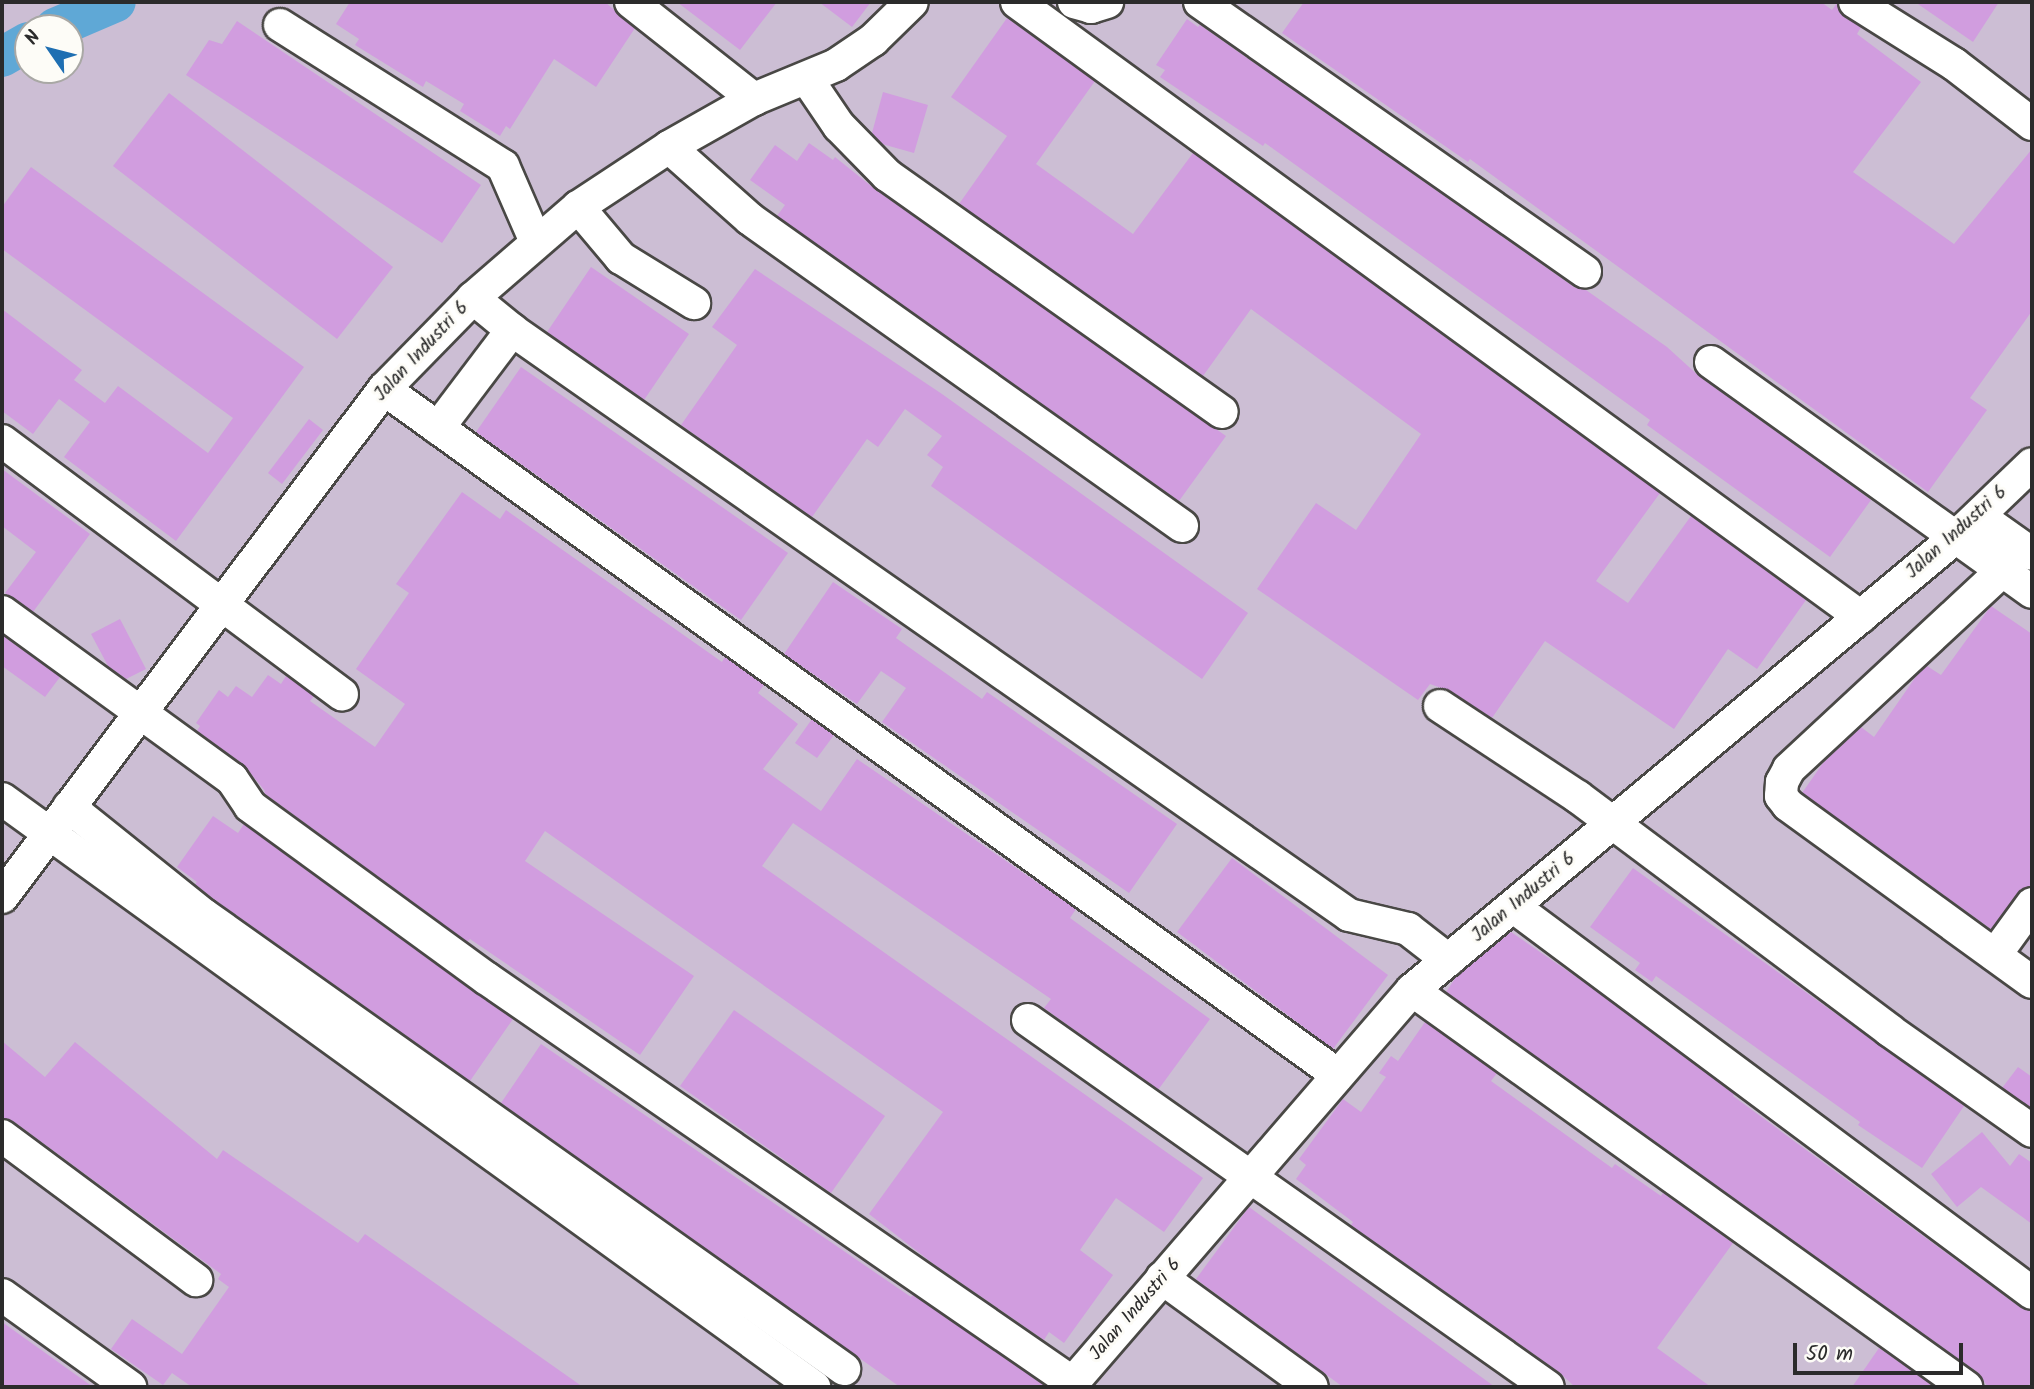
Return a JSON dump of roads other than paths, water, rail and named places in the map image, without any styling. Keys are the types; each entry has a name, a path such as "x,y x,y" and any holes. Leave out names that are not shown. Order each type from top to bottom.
{"street":[{"path":"631,2 754,99"},
{"name":"Jalan Industri 6","path":"2,897 384,388 473,298 578,207 668,147 754,99 807,79 873,40 912,2"},
{"path":"1017,2 1861,617"},
{"path":"1074,2 1091,7 1107,2"},
{"path":"1200,2 1585,272"},
{"path":"1855,2 1954,64 2032,124"},
{"path":"280,25 503,166 536,242"},
{"path":"807,79 839,125 887,175 1222,412"},
{"path":"668,147 750,219 1182,526"},
{"path":"578,207 621,258 694,303"},
{"path":"473,298 512,330 1349,915 1408,929 1448,960"},
{"path":"438,428 512,330"},
{"path":"1711,362 2032,592"},
{"path":"384,388 1338,1075"},
{"path":"2,441 342,694"},
{"name":"Jalan Industri 6","path":"1071,1385 1412,990 1980,517 2032,464"},
{"path":"1980,517 2032,554"},
{"path":"2002,571 1789,769 1782,782 1780,796 1788,806 2032,982"},
{"path":"2,612 232,779 250,806 486,978 1071,1385"},
{"path":"1440,706 1578,797 1611,825 2032,1131"},
{"path":"2,799 814,1387"},
{"path":"69,807 204,915 844,1369"},
{"path":"1995,955 2032,904"},
{"path":"1514,907 2032,1293"},
{"path":"1412,990 1966,1387"},
{"path":"1028,1020 1548,1387"},
{"path":"2,1136 196,1280"},
{"path":"1162,1278 1312,1387"},
{"path":"2,1295 130,1387"}],"waterway":[{"path":"84,16 116,2"},
{"path":"2,57 14,50"}]}
